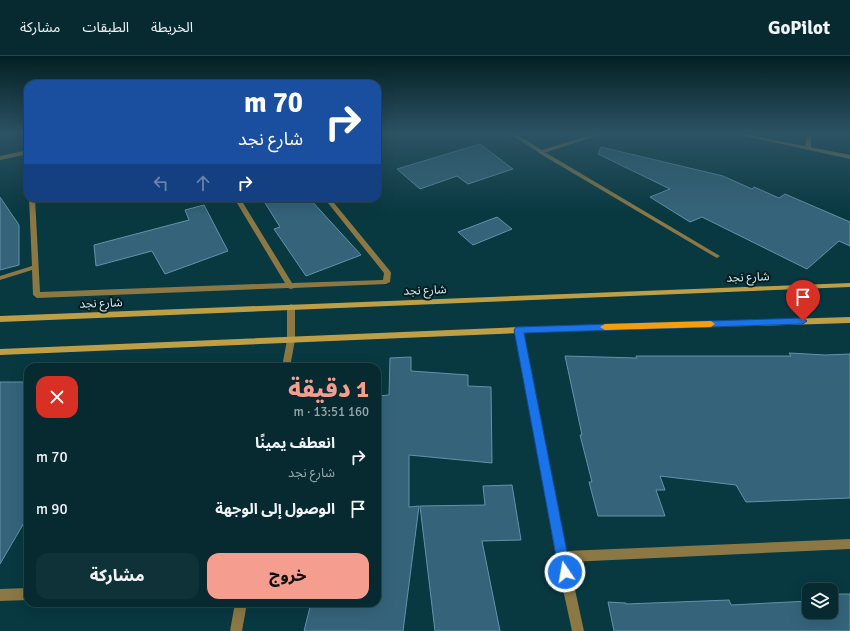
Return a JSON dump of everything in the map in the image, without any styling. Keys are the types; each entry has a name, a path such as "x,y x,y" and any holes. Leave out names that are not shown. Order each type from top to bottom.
{"street":[{"path":"554,160 717,256"},
{"path":"32,202 37,295 291,287 386,282 388,274 330,202"},
{"path":"238,202 291,287"},
{"path":"0,278 36,267"},
{"name":"شارع نجد","path":"0,319 850,285"},
{"path":"287,363 291,340 291,307"},
{"path":"0,352 519,330 850,320"},
{"path":"519,330 562,557 578,631"},
{"path":"562,557 850,544"},
{"path":"0,595 24,594"},
{"path":"236,631 240,607"}],"building":[{"path":"427,160 501,160 513,169 468,184 457,176 420,189 397,169"},
{"path":"610,160 655,160 723,176 752,189 754,187 779,198 785,194 850,222 850,246 839,241 807,269 702,217 690,222 650,197 670,189"},
{"path":"0,197 19,225 19,265 0,270"},
{"path":"264,202 313,202 361,255 306,276 274,229 280,227"},
{"path":"204,205 228,251 165,274 152,251 96,266 94,245 189,220 185,210"},
{"path":"497,217 512,229 473,245 458,232"},
{"path":"789,353 825,355 850,354 850,498 746,502 736,485 660,476 665,490 656,490 665,516 598,516 589,482 592,482 580,435 582,435 565,356 637,358 636,356 791,356"},
{"path":"411,357 411,371 468,375 468,386 491,387 492,463 409,455 409,507 419,506 403,631 304,631 310,607 381,607 381,396 389,395 390,358"},
{"path":"0,382 24,382 24,523 0,564"},
{"path":"512,485 521,540 482,541 500,631 435,631 420,506 485,505 483,486"},
{"path":"838,594 850,594 850,631 614,631 608,602 626,604 729,600 731,605 802,601 802,619 838,619"}],"slow traffic":[{"path":"605,327 711,324"}],"route":[{"path":"565,572 519,330 803,321"}]}
